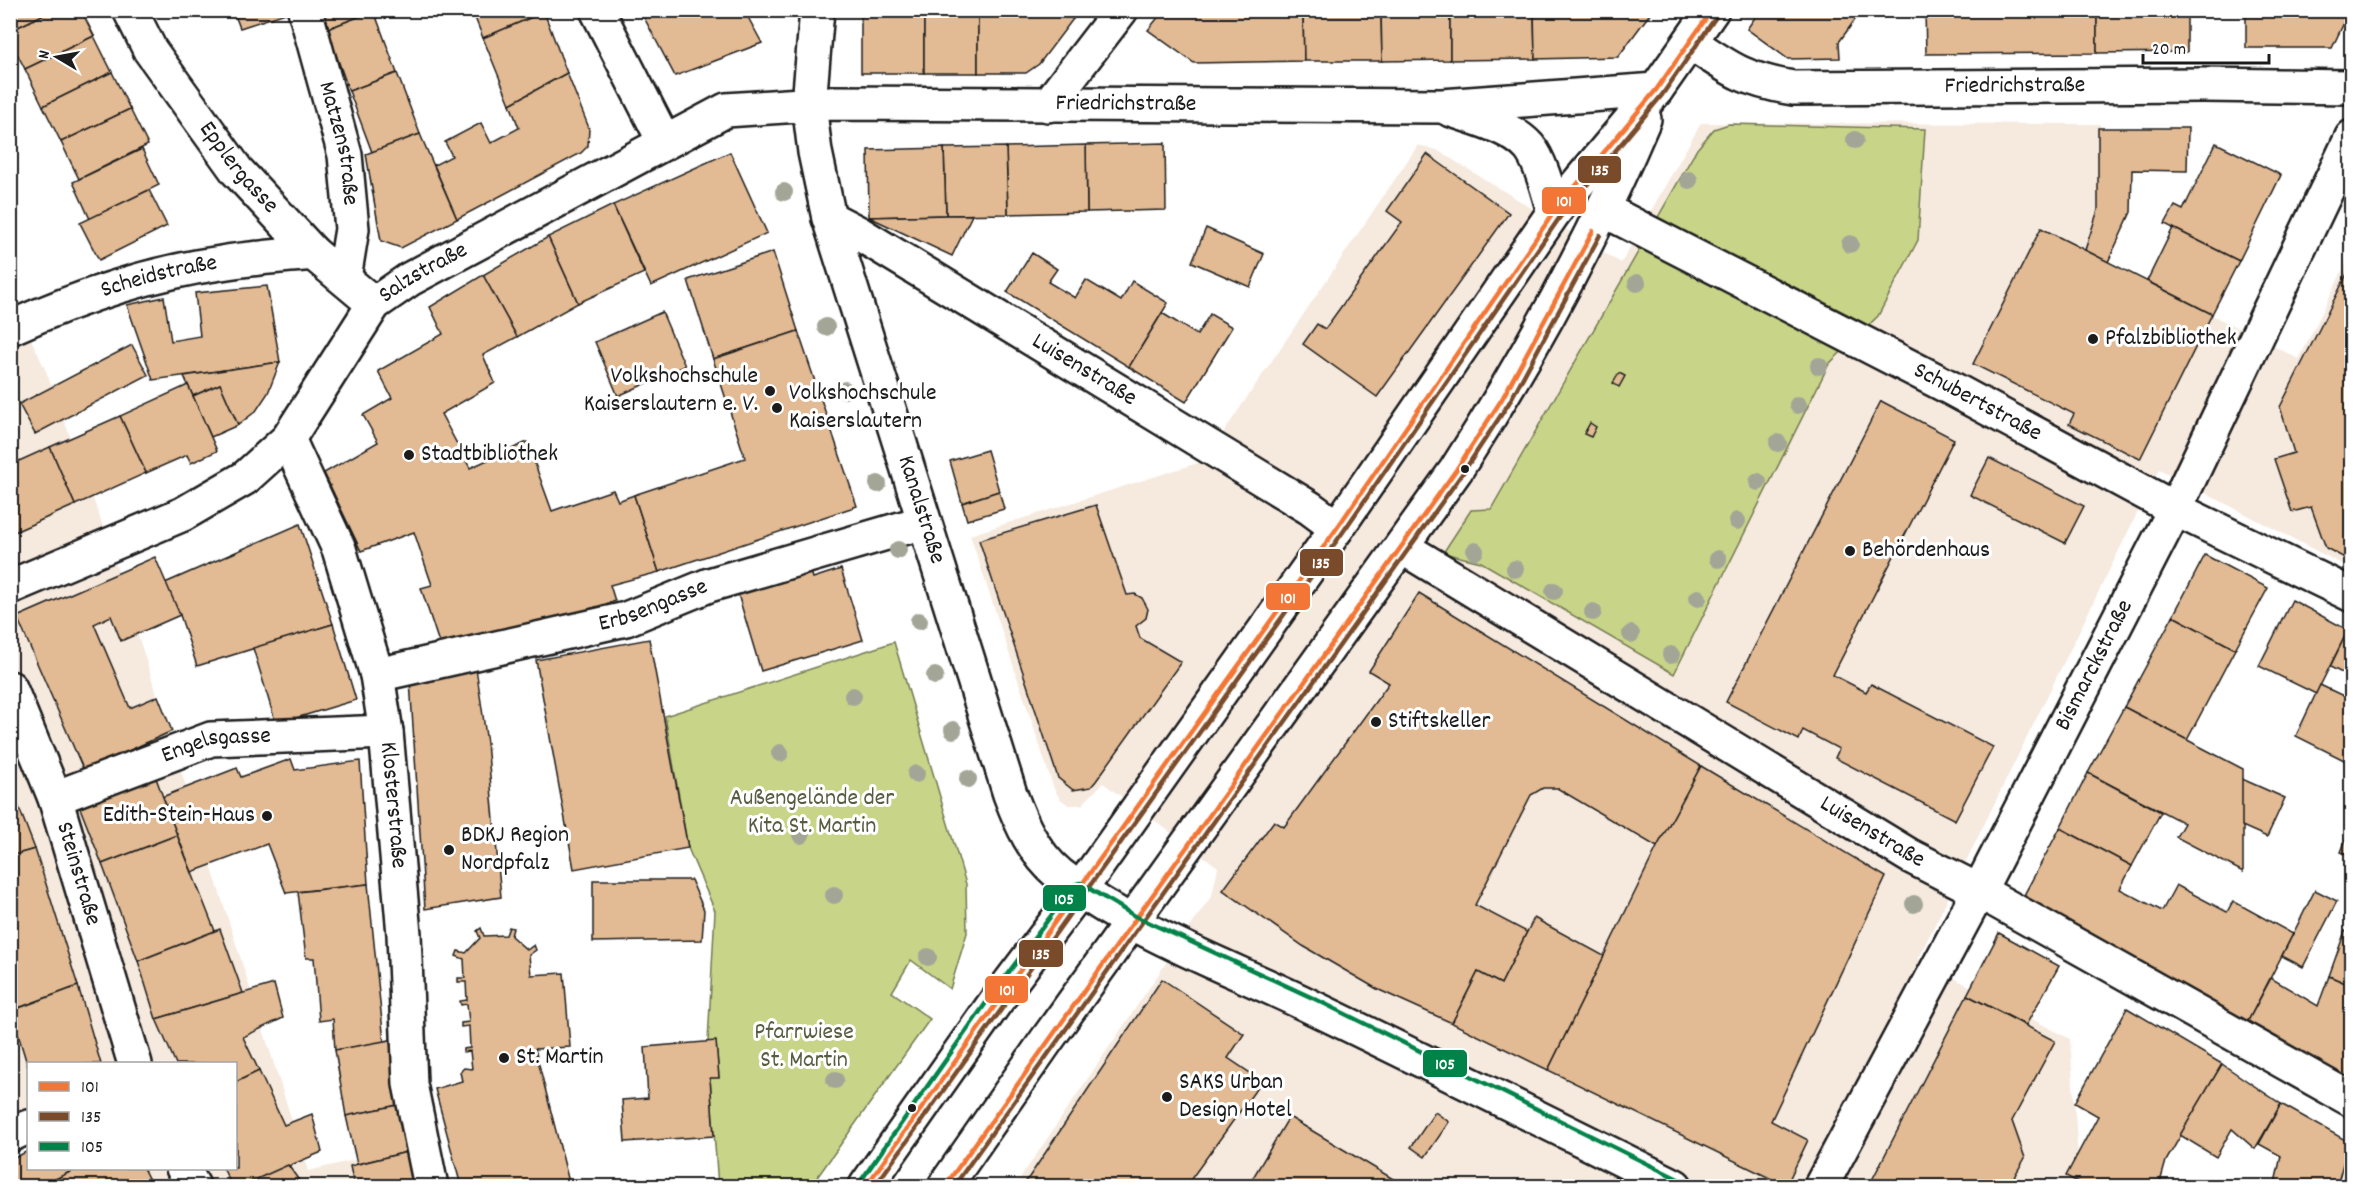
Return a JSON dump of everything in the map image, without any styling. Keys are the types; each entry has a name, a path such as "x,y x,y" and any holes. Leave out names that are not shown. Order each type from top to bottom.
{"street":[{"name":"Epplergasse","path":"130,10 150,50 237,171 313,253 374,304"},
{"name":"Matzenstraße","path":"305,10 345,155 352,229 344,278"},
{"path":"597,10 664,141"},
{"name":"Kanalstraße","path":"817,10 809,104 815,152 829,219 1020,823 1040,855 1080,890 1131,923 1314,1007 1675,1186"},
{"path":"1048,105 1121,10"},
{"path":"866,1186 994,1004 1080,890 1337,528 1554,212 1656,90 1712,10"},
{"name":"Friedrichstraße","path":"1690,42 1739,75 1792,88 2192,85 2352,87"},
{"path":"945,1186 1131,923 1402,548 1502,399 1604,210 1656,90"},
{"name":"Friedrichstraße","path":"809,104 1442,106 1656,90"},
{"name":"Salzstraße","path":"10,587 183,514 245,478 288,439 374,304 410,279 664,141 726,110 809,104"},
{"name":"Friedrichstraße","path":"1442,106 1503,129 1529,147 1546,183 1554,212"},
{"name":"Bismarckstraße","path":"1821,1186 1979,891 2175,509 2352,137"},
{"name":"Schubertstraße","path":"1604,210 1945,385 2175,509 2352,595"},
{"name":"Luisenstraße","path":"829,219 870,240 1310,508 1337,528"},
{"name":"Scheidstraße","path":"10,328 63,304 131,283 219,263 313,253"},
{"name":"Klosterstraße","path":"288,439 339,549 377,675 386,732 404,934 410,1084 431,1186"},
{"name":"Erbsengasse","path":"377,675 626,619 709,585 924,522"},
{"name":"Luisenstraße","path":"1402,548 1910,856 1979,891 2352,1100"},
{"name":"Steinstraße","path":"10,688 55,798 134,1062"},
{"name":"Engelsgasse","path":"55,798 211,739 386,732"},
{"path":"10,1135 27,1127"},
{"path":"184,1170 193,1186"}],"shaded area":[{"path":"1701,123 2100,124 2098,210 2085,251 2299,359 2351,253 2351,569 2159,469 1918,959 2070,1039 2080,1186 1015,1186 1212,895 1218,867 1103,783 1082,805 1069,805 1060,799 1054,789 970,535 1204,461 1418,145 1437,150 1621,263"},
{"path":"10,294 46,371 106,534 308,1171 413,1146 427,1186 58,1186 50,1170 237,1170 237,1062 27,1062 27,1113 25,1108 11,1114"}],"green space":[{"path":"1729,124 1925,129 1918,240 1878,316 1829,364 1674,674 1481,562 1443,553 1471,510 1491,509 1697,149 1714,129"},
{"name":"Außengelände der Kita St. Martin","path":"894,642 966,884 967,933 950,989 911,960 892,992 930,1019 811,1186 718,1186 710,1078 719,1077 716,1042 708,1042 715,911 688,848 665,716"}],"building":[{"path":"10,10 53,10 10,31"},
{"path":"53,10 81,10 94,36 25,69 10,40 10,31"},
{"path":"233,10 289,10 289,12 240,28"},
{"path":"319,10 376,10 327,29"},
{"path":"472,10 543,10 544,12 483,38"},
{"path":"640,10 744,10 762,43 675,76"},
{"path":"861,10 924,10 924,73 861,73"},
{"path":"924,10 978,10 978,73 924,73"},
{"path":"978,10 1061,10 1073,19 1039,64 1026,73 978,73"},
{"path":"1061,10 1080,10 1073,19"},
{"path":"1164,10 1303,10 1304,61 1194,63 1148,30"},
{"path":"1303,10 1381,10 1382,61 1304,61"},
{"path":"1381,10 1450,10 1450,60 1382,61"},
{"path":"1450,10 1534,10 1535,59 1450,60"},
{"path":"1534,10 1652,11 1618,57 1535,59"},
{"path":"1760,10 1862,10 1839,42 1840,58 1788,59 1747,29"},
{"path":"1925,10 2097,10 2097,53 1926,54"},
{"path":"2097,10 2187,10 2187,52 2097,53"},
{"path":"2277,10 2350,10 2332,48 2246,48 2246,15 2274,15"},
{"path":"374,11 397,73 349,91 327,29"},
{"path":"544,12 567,73 510,104 483,38"},
{"path":"94,36 112,72 43,106 25,69"},
{"path":"112,72 130,109 61,142 43,106"},
{"path":"397,73 420,134 372,152 349,91"},
{"path":"567,73 589,128 588,146 581,153 457,219 434,165 452,156 445,142 481,123 491,143 519,128 510,104"},
{"path":"130,109 148,145 79,179 61,142"},
{"path":"2098,128 2188,128 2187,171 2132,170 2131,212 2108,262 2085,250 2098,210"},
{"path":"420,134 457,219 401,248 381,241 366,154"},
{"path":"1165,143 1166,210 1087,212 1086,145"},
{"path":"2216,143 2281,175 2239,261 2165,224 2175,206 2183,210"},
{"path":"1086,145 1087,212 1008,214 1006,147"},
{"path":"1006,147 1008,214 946,215 944,148"},
{"path":"944,148 946,215 869,217 868,150"},
{"path":"142,149 159,185 90,219 73,182"},
{"path":"730,152 767,233 651,286 613,205"},
{"path":"1427,154 1509,213 1377,397 1303,344 1317,324 1325,329 1402,222 1387,211"},
{"path":"149,190 167,226 99,260 80,223"},
{"path":"613,205 644,273 578,303 548,237"},
{"path":"972,215 952,256 869,217"},
{"path":"1206,228 1264,254 1250,287 1192,262"},
{"name":"Pfalzbibliothek","path":"2041,228 2212,314 2140,459 2069,424 2074,414 1973,364"},
{"path":"2173,228 2239,261 2212,314 2147,281"},
{"path":"548,237 578,303 517,337 483,275"},
{"path":"773,252 798,331 713,359 688,280"},
{"path":"1032,253 1057,269 1048,282 1075,298 1086,280 1121,301 1132,281 1168,303 1129,367 1007,292"},
{"path":"2352,264 2352,562 2326,548 2311,507 2292,512 2274,459 2294,453 2280,407"},
{"name":"Stadtbibliothek","path":"483,275 517,337 483,355 495,383 441,414 470,468 527,442 552,511 613,490 618,501 634,495 659,572 610,585 615,601 443,655 421,588 432,585 414,532 361,551 324,473 378,442 363,415 392,398 378,371 443,334 430,307"},
{"path":"267,286 280,362 153,380 127,305 164,297 171,341 200,336 195,293"},
{"path":"662,312 685,366 618,396 595,342"},
{"path":"1162,313 1197,335 1210,314 1232,327 1186,402 1129,367"},
{"name":"Volkshochschule Kaiserslautern","path":"798,331 857,506 659,572 634,495 745,458 713,359"},
{"path":"132,345 148,375 35,434 19,404"},
{"path":"280,362 268,393 256,411 238,425 220,384 193,396 184,376"},
{"path":"1619,373 1625,376 1619,387 1613,383"},
{"path":"220,384 238,425 211,437 193,396"},
{"path":"188,385 217,451 191,463 187,455 146,473 120,416"},
{"name":"Behördenhaus","path":"1881,401 1954,439 1833,675 1866,692 1871,684 1993,747 1955,820 1835,758 1839,749 1803,730 1799,740 1726,702"},
{"path":"120,416 146,473 75,505 50,447"},
{"path":"1590,423 1596,427 1591,437 1584,434"},
{"path":"50,447 75,505 10,534 10,465"},
{"path":"987,450 999,491 962,503 950,461"},
{"path":"1989,458 2084,506 2065,543 1970,495"},
{"path":"999,491 1004,509 967,520 962,503"},
{"path":"1096,505 1127,595 1135,594 1142,598 1148,609 1146,618 1136,626 1140,638 1181,662 1091,787 1073,790 1058,778 979,540"},
{"path":"300,524 333,624 197,666 180,615 165,583"},
{"path":"2205,555 2268,588 2235,649 2173,616"},
{"path":"155,557 180,615 121,641 111,616 94,624 130,708 158,696 172,731 84,771 17,617"},
{"path":"810,568 813,578 841,569 863,640 761,671 737,591"},
{"path":"1419,593 1701,766 1657,847 1557,788 1543,788 1531,795 1475,905 1527,932 1501,984 1478,972 1452,1023 1377,989 1303,946 1223,890 1274,821 1284,827 1389,683 1369,671"},
{"path":"2292,600 2348,630 2316,694 2259,666"},
{"path":"2173,616 2235,649 2187,740 2124,707"},
{"path":"333,624 356,700 276,724 253,648"},
{"path":"2348,630 2352,632 2352,678 2330,667"},
{"path":"649,639 688,848 574,869 536,660"},
{"path":"476,668 487,743 501,897 425,909 410,681"},
{"path":"2320,685 2352,700 2352,764 2296,736"},
{"path":"2124,707 2243,769 2243,872 2176,837 2184,823 2088,773"},
{"name":"Edith-Stein-Haus","path":"291,759 295,770 360,761 368,884 286,893 267,844 192,872 162,797 237,768 241,777"},
{"path":"1701,766 1886,877 1771,1121 1808,1140 1786,1186 1548,1070 1657,847"},
{"path":"2088,773 2161,812 2132,866 2060,828"},
{"path":"156,778 177,835 102,864 80,808"},
{"path":"2242,779 2285,798 2267,837 2242,826"},
{"path":"10,787 35,849 10,856"},
{"path":"2352,824 2352,856 2341,852"},
{"path":"2060,828 2132,866 2120,889 2162,911 2176,885 2227,912 2233,901 2293,934 2247,1023 2023,897"},
{"path":"177,835 215,931 138,961 102,864"},
{"path":"35,849 78,986 10,1011 10,856"},
{"path":"593,880 691,880 704,910 702,940 593,942"},
{"path":"368,884 384,1042 335,1050 333,1019 319,1021 314,958 306,958 298,892"},
{"path":"2315,890 2337,901 2303,967 2282,956"},
{"path":"1534,918 1604,956 1548,1070 1452,1023 1478,972 1501,984"},
{"name":"St. Martin","path":"509,927 513,928 511,936 527,950 534,945 536,950 529,955 531,975 564,973 570,1047 535,1049 570,1186 461,1186 435,1089 462,1081 460,1072 464,1068 472,1069 470,1051 463,1052 463,1049 470,1048 469,1026 461,1027 461,1023 469,1022 467,1004 461,1005 460,1001 467,1000 466,982 458,982 458,978 465,978 464,959 456,956 458,951 466,953 480,938 477,931 481,928 484,936 506,935"},
{"path":"220,929 243,993 156,1019 138,961"},
{"path":"2345,931 2352,935 2352,986 2329,976"},
{"path":"1999,933 2059,966 2026,1025 1967,995"},
{"path":"2329,976 2352,986 2352,1084 2247,1023 2271,978 2318,1006"},
{"name":"SAKS Urban Design Hotel","path":"1162,979 1244,1034 1228,1058 1262,1081 1186,1186 1023,1186"},
{"path":"274,984 283,1018 243,1037 259,1071 237,1082 237,1062 175,1062 156,1019"},
{"path":"78,986 100,1062 27,1064 11,1011"},
{"path":"1967,995 2055,1041 2012,1121 2025,1158 2010,1184 2015,1186 1869,1186"},
{"path":"2127,1008 2222,1064 2166,1161 2159,1186 2085,1186 2066,1176 2098,1116 2075,1103"},
{"path":"390,1040 398,1105 346,1116 335,1050"},
{"path":"716,1041 719,1078 710,1078 714,1136 625,1142 622,1100 648,1098 645,1047"},
{"path":"2222,1064 2281,1104 2255,1149 2232,1129 2216,1157 2180,1135"},
{"path":"259,1071 284,1125 312,1114 322,1152 241,1186 232,1186 224,1170 237,1170 237,1082"},
{"path":"2281,1104 2349,1142 2337,1186 2290,1186 2275,1183 2281,1156 2259,1144"},
{"path":"398,1105 407,1152 357,1164 346,1116"},
{"path":"1435,1112 1449,1122 1425,1157 1411,1147"},
{"path":"1289,1117 1405,1186 1248,1186"},
{"path":"27,1152 27,1170 74,1170 41,1186 11,1186 10,1160"},
{"path":"407,1152 413,1186 354,1186 350,1166"},
{"path":"288,1165 303,1186 241,1186"},
{"path":"74,1170 144,1170 152,1186 55,1186 52,1181"}],"transit line":[{"name":"101","path":"866,1186 1337,528 1554,212 1656,90 1712,10"},
{"name":"135","path":"875,1186 1343,532 1560,217 1662,95 1718,14"},
{"name":"101","path":"945,1186 1456,470 1502,399 1593,231"},
{"name":"135","path":"954,1186 1462,474 1509,403 1600,235"},
{"name":"105","path":"860,1182 988,1000 1074,885 1080,883 1135,916 1317,1000 1678,1179"}],"place":[{"name":"Pfalzbibliothek","path":"2093,339"},
{"name":"Volkshochschule Kaiserslautern e. V.","path":"770,391"},
{"name":"Volkshochschule Kaiserslautern","path":"777,408"},
{"name":"Stadtbibliothek","path":"409,455"},
{"name":"Behördenhaus","path":"1850,551"},
{"name":"Stiftskeller","path":"1376,722"},
{"name":"Edith-Stein-Haus","path":"267,816"},
{"name":"BDKJ Region Nordpfalz","path":"449,850"},
{"name":"St. Martin","path":"504,1058"},
{"name":"SAKS Urban Design Hotel","path":"1167,1097"}],"park label":[{"name":"Pfarrwiese St. Martin","path":"804,1047"}]}
